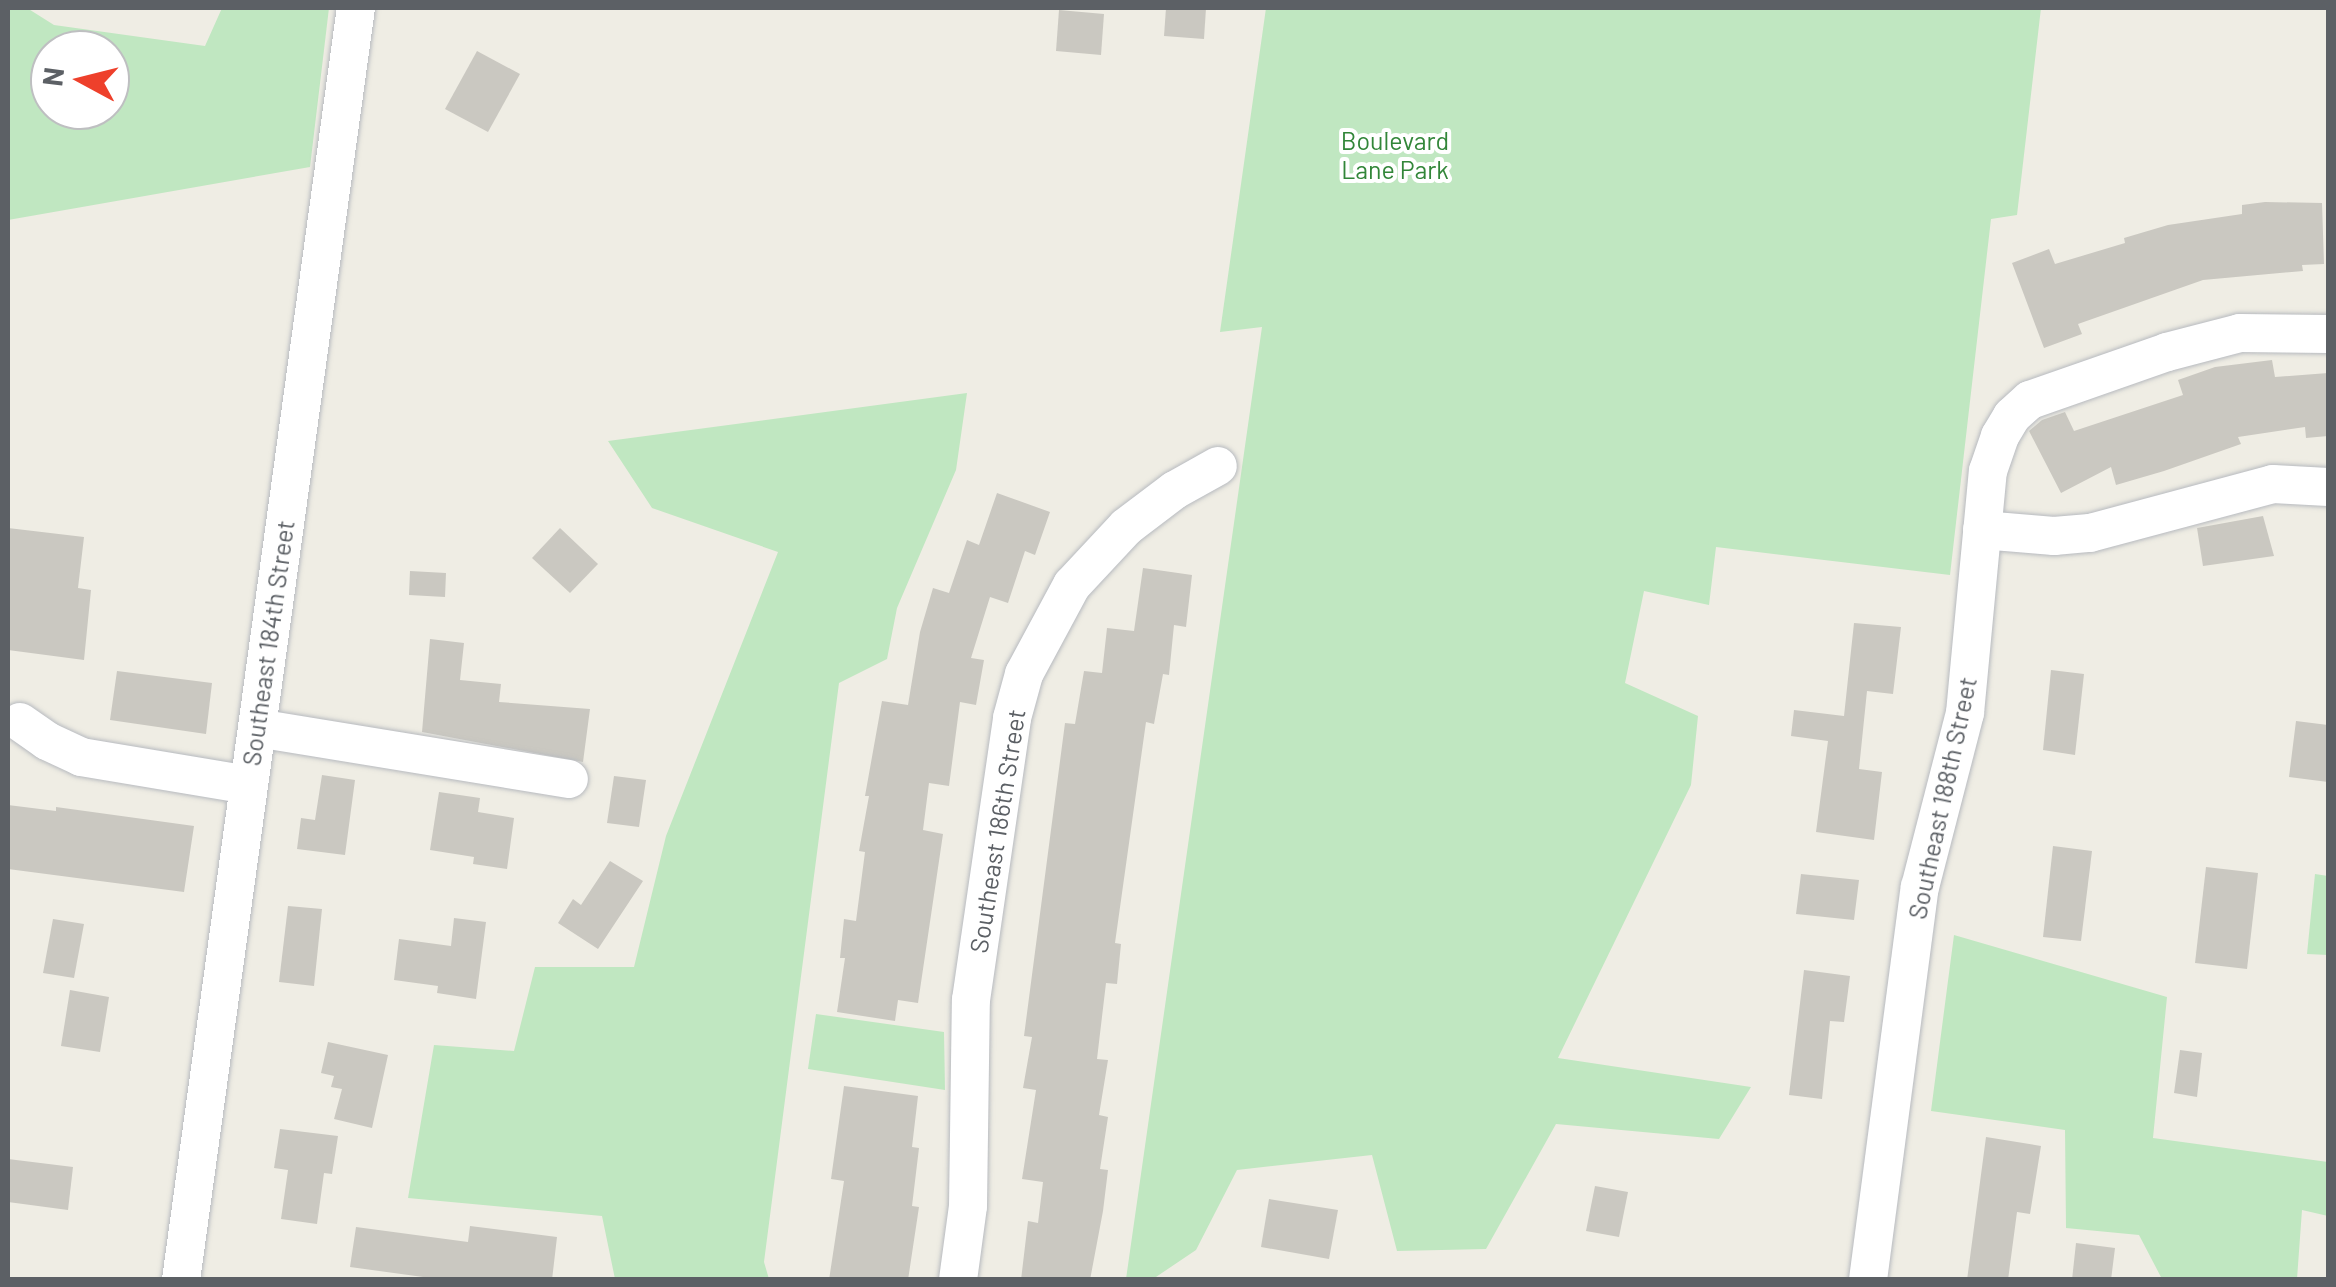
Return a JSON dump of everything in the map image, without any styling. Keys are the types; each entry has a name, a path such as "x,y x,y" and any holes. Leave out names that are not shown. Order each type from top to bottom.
{"street":[{"name":"Southeast 184th Street","path":"181,1280 356,8"},
{"name":"Southeast 188th Street","path":"1868,1280 1920,886 1965,714 1988,471 2000,436 2012,416 2030,400 2167,352 2240,332 2328,334"},
{"name":"Southeast 186th Street","path":"958,1280 968,1206 971,1000 1012,718 1024,674 1072,585 1126,526 1175,490 1218,466"},
{"path":"1982,530 2054,536 2090,533 2273,484 2328,487"},
{"path":"12,724 81,757 249,785"},
{"path":"256,728 362,742 421,757 569,779"}],"green space":[{"path":"8,8 27,8 54,25 90,30 30,30 30,130 130,130 130,36 205,46 222,8 329,8 310,167 8,220"},
{"name":"Boulevard Lane Park","path":"1266,8 2041,8 2017,215 1991,219 1950,575 1716,547 1709,605 1644,591 1625,683 1698,716 1691,785 1558,1058 1751,1087 1719,1139 1556,1124 1486,1249 1397,1251 1372,1155 1237,1170 1196,1250 1153,1279 1126,1279 1262,327 1220,332"},
{"path":"967,393 956,470 897,608 887,659 839,683 764,1262 769,1279 615,1279 602,1216 408,1198 434,1045 514,1051 535,967 634,967 666,836 778,552 652,508 608,441"},
{"path":"2315,874 2328,876 2328,955 2307,954"},
{"path":"1954,935 2167,997 2153,1138 2328,1162 2328,1216 2302,1210 2297,1279 2162,1279 2139,1235 2066,1228 2065,1130 1931,1111"},
{"path":"816,1014 944,1032 945,1090 808,1069"}],"building":[{"path":"1166,8 1206,8 1204,39 1164,36"},
{"path":"1059,10 1104,14 1101,55 1056,51"},
{"path":"477,51 520,74 488,132 445,109"},
{"path":"2322,203 2324,264 2302,265 2303,271 2203,280 2078,324 2082,334 2044,348 2012,263 2049,249 2055,264 2168,225 2242,214 2242,205"},
{"path":"2272,360 2275,377 2328,373 2328,436 2306,438 2305,427 2238,437 2241,444 2164,471 2116,485 2111,467 2061,493 2029,431 2042,420 2065,412 2074,431 2183,395 2178,380 2215,367"},
{"path":"997,493 1050,512 1035,555 1025,551 1008,603 990,597 971,658 984,660 976,705 960,702 949,786 929,783 923,830 943,834 918,1003 898,1000 895,1021 837,1012 845,958 840,958 844,919 856,921 865,852 859,851 869,796 865,796 882,701 908,705 920,632 933,588 949,593 967,540 979,545"},
{"path":"2263,516 2274,556 2203,566 2197,528"},
{"path":"8,528 84,537 78,588 91,590 84,660 8,650"},
{"path":"560,528 598,564 570,593 532,558"},
{"path":"1143,568 1192,575 1186,627 1174,625 1169,675 1163,674 1154,724 1146,722 1115,943 1121,944 1117,984 1106,983 1097,1059 1108,1060 1099,1115 1108,1117 1100,1169 1108,1170 1103,1211 1090,1280 1021,1280 1028,1221 1038,1223 1043,1182 1022,1179 1036,1090 1023,1088 1032,1037 1024,1036 1065,723 1075,724 1084,671 1102,673 1107,628 1134,631"},
{"path":"410,571 446,573 445,597 409,595"},
{"path":"1854,623 1901,627 1893,694 1867,691 1859,769 1882,772 1874,840 1816,832 1828,741 1791,736 1794,710 1844,716"},
{"path":"430,639 464,643 460,680 501,684 499,702 590,709 583,762 422,732"},
{"path":"2051,670 2084,674 2075,755 2043,750"},
{"path":"117,671 212,683 206,734 110,720"},
{"path":"2296,721 2328,725 2328,782 2289,777"},
{"path":"322,775 355,780 345,855 297,849 301,818 315,820"},
{"path":"614,776 646,780 639,827 607,823"},
{"path":"439,792 480,798 478,812 514,818 507,869 473,864 474,857 430,850"},
{"path":"8,805 56,811 56,807 194,826 184,892 8,869"},
{"path":"2053,846 2092,851 2081,941 2043,937"},
{"path":"610,861 643,881 598,949 558,923 573,899 581,905"},
{"path":"2206,867 2258,873 2247,969 2195,963"},
{"path":"1801,874 1859,880 1854,920 1796,914"},
{"path":"288,906 322,909 314,986 279,982"},
{"path":"454,918 486,922 476,999 437,993 438,986 394,980 399,939 451,946"},
{"path":"53,919 84,924 74,978 43,973"},
{"path":"1804,970 1850,976 1844,1022 1830,1021 1822,1099 1789,1095"},
{"path":"70,990 109,997 100,1052 61,1046"},
{"path":"328,1042 388,1055 372,1128 334,1119 342,1089 331,1087 334,1076 321,1073"},
{"path":"2180,1050 2202,1053 2197,1097 2174,1093"},
{"path":"844,1086 918,1096 912,1147 919,1148 912,1206 919,1207 908,1280 829,1280 844,1181 831,1179"},
{"path":"280,1129 338,1136 332,1174 324,1173 317,1224 281,1219 288,1170 274,1168"},
{"path":"1986,1137 2041,1146 2030,1214 2017,1212 2008,1280 1967,1280"},
{"path":"8,1159 73,1167 68,1210 8,1202"},
{"path":"1595,1186 1628,1192 1619,1237 1586,1231"},
{"path":"1269,1199 1338,1210 1329,1259 1261,1247"},
{"path":"470,1226 557,1237 552,1280 445,1280 350,1267 356,1227 468,1242"},
{"path":"2076,1243 2115,1248 2111,1280 2072,1280"}]}
